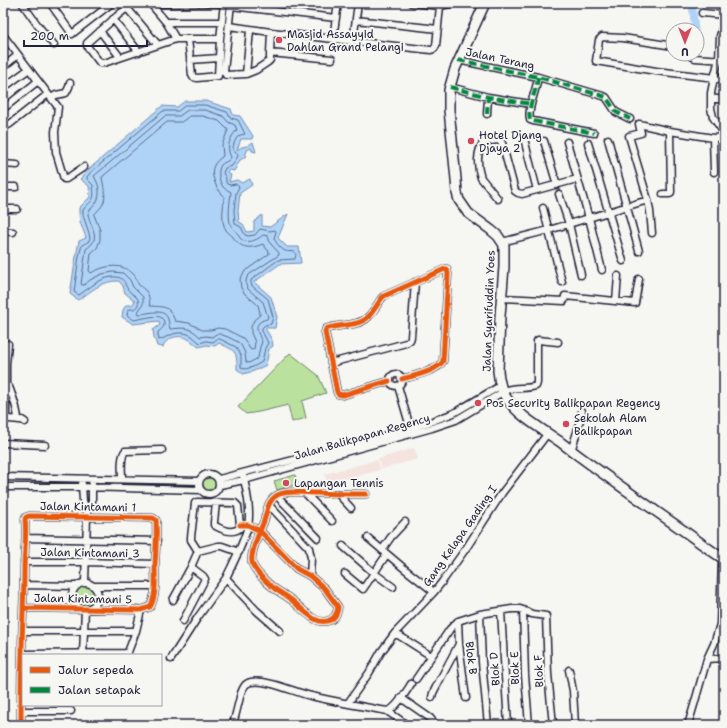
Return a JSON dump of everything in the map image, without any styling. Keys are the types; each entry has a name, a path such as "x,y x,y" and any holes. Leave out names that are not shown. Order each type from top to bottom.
{"highway":[{"name":"Jalan Syarifuddin Yoes","path":"484,4 458,60 450,87 450,130 457,193 460,200 468,213 491,230 504,245 505,253 501,298 498,371 502,389"},
{"path":"502,389 507,400 532,423 723,559"}],"street":[{"path":"22,3 54,45"},
{"path":"50,3 72,34 112,3"},
{"path":"133,3 87,43 100,63 139,52 176,38 220,39"},
{"path":"150,4 220,3"},
{"path":"188,38 193,77 216,77 218,75 224,3"},
{"path":"333,38 338,3"},
{"path":"354,41 358,3"},
{"path":"411,3 440,6 456,3"},
{"path":"474,3 484,4"},
{"path":"150,4 166,22 176,38"},
{"path":"271,32 270,60 268,62 256,70 246,74 226,75 224,72 231,4 336,18"},
{"path":"229,26 250,30 431,50 436,46 440,6"},
{"path":"127,8 158,45"},
{"path":"702,13 724,15"},
{"path":"113,19 139,52"},
{"path":"356,20 438,29"},
{"path":"166,22 222,22"},
{"path":"724,22 722,36 722,59 714,78 711,93 711,112 724,133"},
{"path":"246,74 250,30"},
{"path":"100,31 120,57"},
{"path":"3,35 38,81 52,96 58,107 55,132 56,152 64,179 84,167"},
{"path":"665,45 623,38 602,37 599,40 596,61 656,71 724,79"},
{"path":"3,47 8,42"},
{"path":"270,53 332,59"},
{"path":"3,67 18,55"},
{"path":"190,60 219,58"},
{"path":"705,58 722,59"},
{"name":"Jalan Terang","path":"458,60 538,77 531,104 530,120 594,134"},
{"path":"3,88 29,69"},
{"path":"538,77 606,97 616,112 630,119"},
{"path":"3,109 38,81"},
{"path":"4,125 10,124 52,96 66,93 70,83"},
{"path":"450,87 488,97 531,104"},
{"path":"486,114 488,97"},
{"path":"711,98 724,100"},
{"path":"716,122 724,123"},
{"path":"652,233 648,200 629,136 641,133 639,124 713,138 724,137"},
{"path":"663,194 670,194 671,192 670,131"},
{"path":"524,138 537,190"},
{"path":"713,138 714,172"},
{"path":"498,199 480,175 478,163 479,152 480,147 484,142 498,140 502,143 515,191 518,193 522,194 577,179"},
{"path":"608,140 639,251"},
{"path":"544,141 557,185"},
{"path":"567,142 602,270"},
{"path":"588,143 623,261"},
{"path":"3,164 17,165"},
{"path":"3,187 16,187"},
{"path":"559,194 569,224 581,275"},
{"path":"502,242 549,230 648,200"},
{"path":"543,208 562,282"},
{"path":"3,209 17,209"},
{"path":"3,231 13,232"},
{"path":"389,381 341,395 338,394 325,332 326,329 357,323 364,320 371,314 384,296 447,269 442,365 433,370 402,379"},
{"path":"616,301 618,276"},
{"path":"501,298 564,301 565,296 634,303 639,279"},
{"path":"332,362 408,342 410,337 415,282"},
{"name":"Jalan Balikpapan Regency","path":"219,482 244,480 429,425 502,389 534,387 537,383 537,341 558,342"},
{"path":"8,344 5,363 6,416 8,419 22,420 25,422"},
{"path":"398,386 392,386 389,378 395,373 401,376 402,379"},
{"path":"398,386 401,384 402,379"},
{"path":"6,385 9,387 18,412 18,420"},
{"path":"398,386 410,427"},
{"path":"571,451 582,411"},
{"name":"Jalan Balikpapan Regency","path":"402,433 410,427 429,425"},
{"name":"Gang Kelapa Gading I","path":"348,703 369,673 394,632 434,592 463,552 502,493 548,433"},
{"path":"3,443 45,445"},
{"name":"Jalan Balikpapan Regency","path":"219,482 242,473 368,443"},
{"path":"122,479 122,458 125,451 162,450"},
{"path":"171,659 198,616 226,578 239,552 248,525 249,512 242,473"},
{"name":"Jalan Balikpapan Regency","path":"3,477 200,481 203,476 208,474 214,475 219,482 217,490 210,494 201,490 92,487 3,487"},
{"path":"82,478 83,501 87,514 85,582"},
{"path":"87,514 92,502 93,478"},
{"path":"200,481 199,484 201,490"},
{"path":"240,525 248,525 260,531 297,569 310,576 325,589 338,607 335,615 327,622 309,616 294,602 269,585 253,566 252,553 260,531 269,505 277,496 286,492 366,494"},
{"path":"305,493 332,521"},
{"path":"338,494 351,508"},
{"path":"277,496 318,538"},
{"path":"198,552 191,540 194,503 197,502 237,504 240,528 232,532 214,525 216,503"},
{"path":"269,505 308,548 311,558 310,576"},
{"name":"Jalan Kintamani 1","path":"26,538 26,517 87,514 153,518 156,520 157,541"},
{"path":"345,574 364,589 374,573 391,537 405,522"},
{"path":"21,725 22,631 26,538 157,541 155,586 152,604 150,607 141,610 136,631 128,652 22,654"},
{"path":"368,538 434,592"},
{"path":"173,600 198,552 214,546 222,546 239,552"},
{"path":"343,546 374,573 394,587"},
{"path":"688,725 706,659 714,644 720,624 723,559"},
{"name":"Jalan Kintamani 3","path":"24,562 155,564"},
{"path":"183,621 205,579 191,567"},
{"path":"226,578 257,611 280,631"},
{"path":"94,586 98,592 98,599 92,607 85,609 76,605 72,599 72,592 78,584 85,582 94,586 155,586"},
{"path":"24,585 76,586"},
{"name":"Jalan Kintamani 5","path":"24,608 141,610"},
{"path":"83,654 85,609"},
{"path":"416,679 450,629 458,621 480,614 512,609 523,610"},
{"name":"Blok F","path":"523,610 532,614 546,616 548,674 553,725"},
{"name":"Blok E","path":"523,610 525,675 529,725"},
{"name":"Blok D","path":"501,611 508,725"},
{"path":"480,614 482,662 488,725"},
{"name":"Blok B","path":"458,621 459,644 466,698"},
{"path":"22,631 136,631"},
{"path":"394,632 431,656"},
{"path":"432,697 433,692 459,644"},
{"path":"706,659 724,658"},
{"path":"569,670 575,725"},
{"path":"233,725 241,693 243,688 250,682 268,683 310,696 389,711 403,722"},
{"path":"389,711 402,698 411,684"},
{"path":"402,698 430,718 436,725"},
{"path":"21,711 72,711"}],"shaded area":[{"path":"414,448 418,459 381,469 378,459"},
{"path":"377,460 380,470 327,484 325,474"}],"green space":[{"path":"290,353 318,375 326,393 302,401 306,418 292,422 288,405 246,414 238,407"},
{"name":"Lapangan Tennis","path":"295,475 298,484 277,490 274,481"},
{"path":"210,476 216,478 218,484 216,490 210,492 204,490 202,484 204,478"},
{"path":"85,584 93,588 97,596 93,604 85,608 77,604 73,596 77,588"}],"water":[{"path":"185,101 206,101 231,109 233,115 240,116 253,136 252,139 241,139 237,150 253,142 256,152 252,151 251,148 247,150 245,157 240,160 234,171 230,170 227,173 231,175 229,182 237,180 242,183 250,179 252,185 240,193 238,211 239,222 243,224 247,232 254,231 254,222 262,215 262,226 270,227 288,214 278,238 287,247 299,247 301,263 280,264 254,282 271,297 277,317 275,328 265,328 272,340 273,346 269,349 266,365 254,371 243,374 237,369 236,355 234,352 219,343 215,346 206,345 199,347 186,338 177,337 168,340 163,347 157,346 153,330 160,325 159,321 133,324 122,317 123,310 126,305 132,305 135,301 125,293 123,286 119,281 102,284 78,300 70,294 79,241 86,238 80,223 79,208 90,197 89,186 80,179 88,170 162,106 177,107"}],"waterway":[{"path":"692,3 694,22"}],"marked path":[{"path":"458,60 538,77 606,97 616,112 630,119"},
{"path":"538,77 531,104 529,115 530,120 594,133"},
{"path":"450,87 488,97 531,104"},
{"path":"487,114 488,97"}],"cycle path":[{"path":"389,381 343,395 338,394 325,332 326,329 353,324 364,320 370,315 384,296 447,269 448,274 443,361 436,368 402,379"},
{"path":"240,525 248,525 260,531 297,569 310,576 325,589 338,607 337,613 334,617 327,621 313,618 275,589 258,573 252,562 254,547 258,536 260,530 264,521 270,502 273,498 280,494 293,492 366,494"},
{"path":"21,725 22,633 26,517 153,518 156,520 155,586 154,597 150,607 141,610 24,608"}],"place":[{"name":"Masjid Assayyid Dahlan Grand Pelangi","path":"279,40"},
{"name":"Hotel Djang Djaya 2","path":"471,141"},
{"name":"Pos Security Balikpapan Regency","path":"478,403"},
{"name":"Sekolah Alam Balikpapan","path":"566,424"},
{"name":"Lapangan Tennis","path":"286,483"}]}
